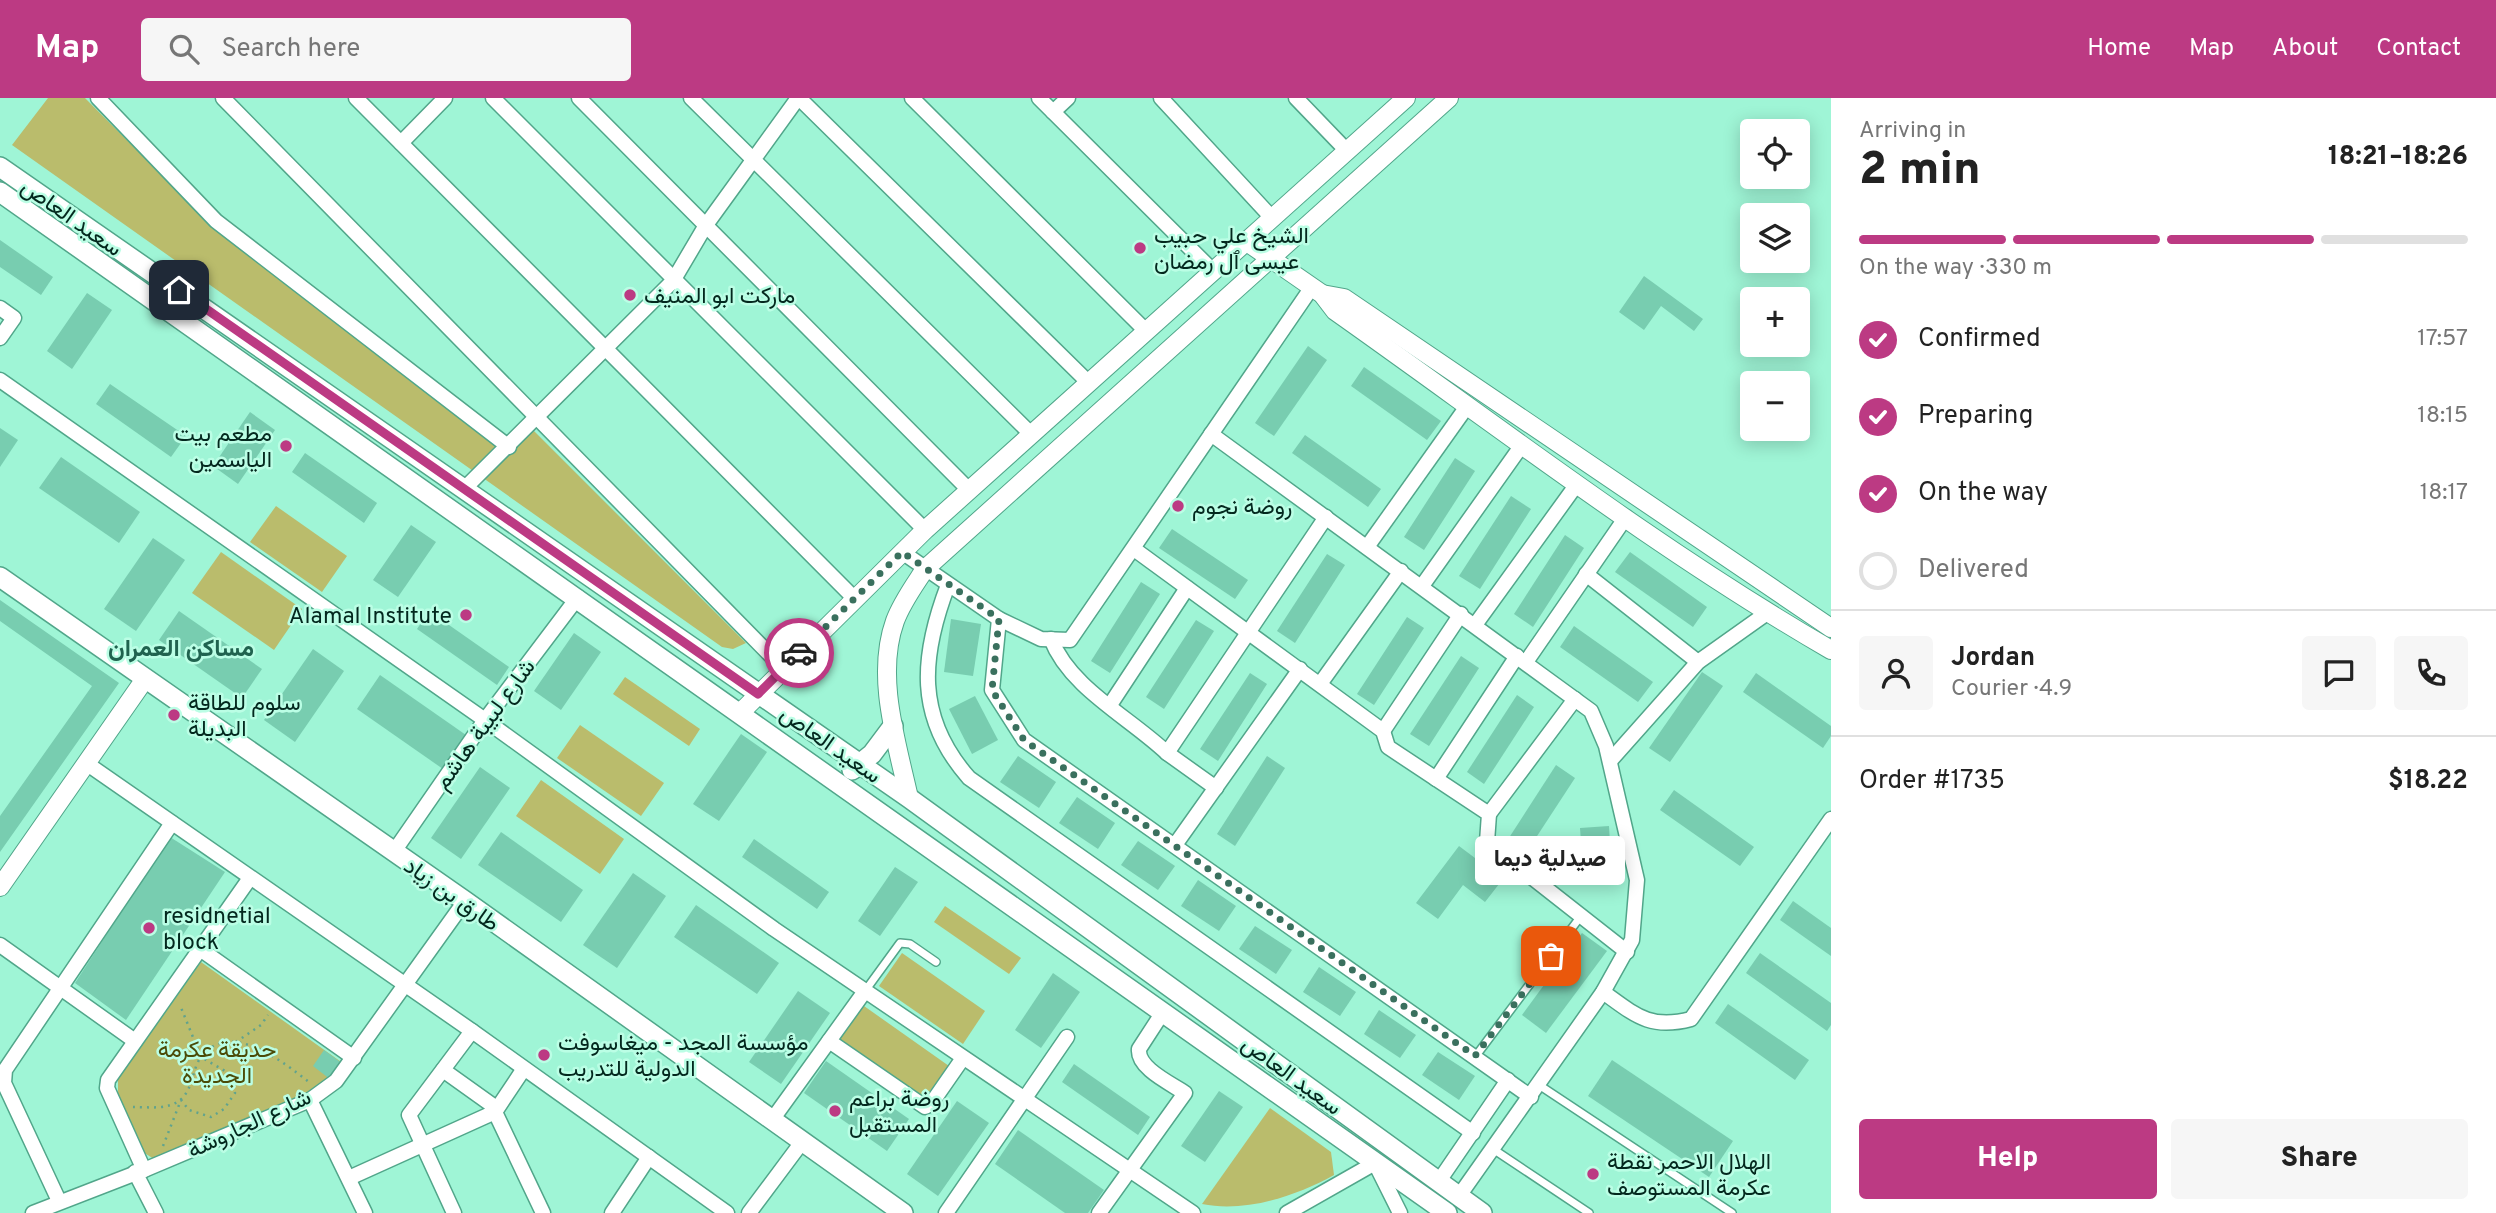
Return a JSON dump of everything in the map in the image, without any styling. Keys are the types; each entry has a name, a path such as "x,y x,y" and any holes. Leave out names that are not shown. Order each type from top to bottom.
{"main road":[{"name":"سعيد العاص","path":"0,167 909,798 1482,1213"},
{"path":"0,192 835,778 1447,1213"},
{"name":"طارق بن زياد","path":"0,577 465,901 903,1213"},
{"path":"835,778 860,765 883,742 893,726"}],"street":[{"path":"98,98 216,221 509,447"},
{"path":"223,98 783,668"},
{"path":"356,98 855,599"},
{"path":"401,143 445,98"},
{"path":"493,98 673,281 925,530"},
{"path":"579,98 969,490"},
{"path":"691,98 1031,434"},
{"path":"465,488 673,281 706,225 799,98 1089,383"},
{"path":"912,98 1147,332"},
{"path":"1039,98 1214,272"},
{"path":"1053,112 1068,98"},
{"path":"1161,98 1273,219"},
{"path":"1296,98 1347,151"},
{"path":"741,712 925,530 1406,98"},
{"path":"909,798 893,726 888,649 899,613 925,569 1449,98"},
{"path":"1247,242 1317,291 1335,311 1577,484 1768,613 1831,650"},
{"path":"902,552 999,619 1041,639 1070,640 1211,434 1317,291"},
{"path":"1317,291 1345,298 1831,628"},
{"path":"0,308 14,318 0,338"},
{"path":"0,380 485,720 865,991 1193,1213"},
{"path":"1367,547 1468,405"},
{"path":"1211,434 1591,710 1610,761 1637,880 1632,940 1603,992 1459,1196"},
{"path":"1422,586 1522,445"},
{"path":"1475,625 1577,484"},
{"path":"1167,753 1250,634 1326,517"},
{"path":"1436,779 1626,517"},
{"path":"1133,549 1383,731 1388,747 1489,814"},
{"path":"1320,684 1401,571"},
{"path":"1586,574 1698,662"},
{"path":"948,585 932,628 927,691 936,726 948,755 969,778 1473,1133"},
{"path":"1110,705 1187,588"},
{"name":"شارع لبيبة هاشم","path":"393,853 485,720 578,597"},
{"path":"1610,761 1698,662 1768,613"},
{"path":"1383,731 1461,614"},
{"path":"999,619 992,690 1024,740 1508,1080 1535,1091"},
{"path":"1051,639 1058,657 1075,678 1167,753 1216,788"},
{"path":"1175,845 1300,670"},
{"path":"0,887 145,679"},
{"path":"1575,699 1489,814 1487,842 1627,952"},
{"path":"86,764 405,984 727,1213"},
{"path":"1603,992 1639,1017 1668,1025 1691,1019 1831,819"},
{"path":"59,1201 4,1083 5,1070 172,823"},
{"path":"156,1213 107,1088 108,1080 250,877"},
{"name":"شارع الجاروشة","path":"33,1213 139,1171 315,1095 336,1081 465,901"},
{"path":"0,945 135,1041"},
{"path":"200,949 354,1058"},
{"path":"772,1120 865,991"},
{"path":"1099,1213 1185,1093 1143,1064 1138,1056 1139,1049 1163,1012"},
{"path":"454,1213 409,1115 472,1031"},
{"path":"946,1213 1067,1037"},
{"path":"829,1041 925,1107 931,1104 963,1058"},
{"path":"443,1070 492,1105 542,1213"},
{"path":"349,1178 495,1112 523,1070"},
{"path":"1439,1181 1508,1080"},
{"path":"315,1095 349,1178 359,1211"},
{"path":"749,1213 802,1142"},
{"path":"612,1213 649,1157"},
{"path":"1287,1213 1376,1163 1401,1213"}],"lane":[{"path":"1475,1056 1581,916"},
{"path":"865,991 900,943 910,944 936,961"},
{"path":"1535,1091 1732,1213"},
{"path":"1493,1149 1589,1213"}],"path":[{"path":"173,988 201,1057 232,1076 235,1093 224,1110 211,1117 190,1110 181,1100"},
{"path":"236,1042 261,1025 276,1003"},
{"path":"161,1152 166,1134 201,1057 220,1043 236,1042 257,1048 283,1062 315,1095"},
{"path":"116,1108 168,1106 181,1100"}],"green space":[{"path":"48,98 85,98 213,227 512,453 533,430 746,643 733,649 722,647 12,145"},
{"path":"276,506 347,556 322,592 250,542"},
{"path":"221,552 302,609 274,650 192,593"},
{"path":"625,677 700,729 689,746 613,694"},
{"path":"580,725 664,783 641,816 557,758"},
{"path":"541,780 624,839 600,874 516,816"},
{"path":"945,906 1021,958 1009,974 934,922"},
{"path":"902,953 985,1011 963,1044 879,986"},
{"name":"حديقة عكرمة الجديدة","path":"201,962 344,1064 336,1081 160,1163 143,1152 118,1095 118,1079"},
{"path":"864,1006 949,1066 924,1099 840,1039"},
{"path":"1270,1108 1331,1152 1334,1175 1303,1190 1270,1201 1235,1206 1202,1204"}],"building":[{"path":"0,240 53,277 41,295 0,267"},
{"path":"1644,276 1703,319 1694,331 1661,306 1644,330 1619,312"},
{"path":"87,293 112,310 72,369 47,351"},
{"path":"1308,346 1327,360 1274,436 1255,423"},
{"path":"1364,367 1441,421 1427,440 1351,386"},
{"path":"110,384 186,436 171,457 96,404"},
{"path":"250,412 275,430 238,484 213,466"},
{"path":"0,428 18,440 0,467"},
{"path":"1305,435 1381,489 1368,507 1292,453"},
{"path":"305,453 377,503 364,523 292,472"},
{"path":"61,457 140,512 119,543 39,488"},
{"path":"1455,458 1475,471 1424,550 1404,537"},
{"path":"1511,496 1531,509 1480,589 1459,576"},
{"path":"411,525 436,542 398,597 373,580"},
{"path":"1172,529 1248,580 1235,599 1159,548"},
{"path":"1565,535 1584,548 1533,627 1514,614"},
{"path":"153,538 185,560 136,631 104,609"},
{"path":"1630,552 1707,607 1693,627 1615,572"},
{"path":"1327,554 1345,565 1295,643 1277,631"},
{"path":"1141,582 1160,594 1110,673 1091,661"},
{"path":"0,600 119,683 0,852 0,816 92,686 0,621"},
{"path":"179,611 262,669 242,698 159,640"},
{"path":"429,611 509,667 497,685 417,629"},
{"path":"1407,617 1424,628 1374,705 1357,694"},
{"path":"951,619 981,624 973,676 944,672"},
{"path":"1196,620 1214,631 1164,709 1146,697"},
{"path":"1574,626 1653,682 1638,702 1560,647"},
{"path":"574,633 601,652 561,710 534,691"},
{"path":"313,649 344,671 295,742 264,720"},
{"path":"1461,656 1479,668 1429,746 1410,734"},
{"path":"1702,672 1723,686 1670,762 1649,748"},
{"path":"1250,673 1267,684 1218,761 1200,749"},
{"path":"1756,673 1831,726 1831,736 1823,748 1743,692"},
{"path":"380,675 466,735 443,769 357,709"},
{"path":"1517,695 1534,707 1484,784 1467,772"},
{"path":"975,696 998,740 972,754 949,709"},
{"path":"741,734 767,752 719,821 693,804"},
{"path":"1018,756 1056,782 1039,808 1000,782"},
{"path":"1267,756 1285,768 1235,846 1217,834"},
{"path":"1556,765 1575,778 1524,856 1505,844"},
{"path":"480,767 510,788 461,859 431,838"},
{"path":"1674,790 1754,847 1740,866 1660,810"},
{"path":"1077,797 1115,823 1098,849 1059,823"},
{"path":"1609,826 1612,879 1584,881 1580,828"},
{"path":"501,832 583,890 561,922 478,865"},
{"name":"residnetial block","path":"170,837 225,872 126,1020 75,983"},
{"path":"754,839 829,892 817,909 742,857"},
{"path":"1138,841 1175,866 1158,890 1121,865"},
{"path":"1459,846 1503,879 1485,902 1463,885 1438,919 1416,903"},
{"path":"895,867 918,882 880,936 858,921"},
{"path":"633,873 666,896 617,968 583,945"},
{"path":"1198,880 1236,906 1219,931 1181,906"},
{"path":"1793,901 1831,928 1831,956 1780,920"},
{"path":"696,905 779,963 757,994 674,937"},
{"path":"1255,926 1292,950 1276,974 1239,949"},
{"path":"1582,933 1607,951 1546,1033 1522,1015"},
{"path":"1760,953 1831,1003 1831,1025 1827,1031 1746,973"},
{"path":"1319,967 1356,992 1340,1016 1303,992"},
{"path":"1053,973 1080,992 1041,1048 1015,1030"},
{"path":"798,991 830,1013 781,1084 749,1062"},
{"path":"1728,1004 1809,1060 1795,1080 1715,1023"},
{"path":"1379,1010 1416,1035 1400,1058 1364,1034"},
{"path":"324,1050 343,1064 331,1080 313,1066"},
{"path":"1438,1052 1475,1076 1459,1100 1422,1075"},
{"path":"1612,1060 1733,1141 1709,1177 1588,1096"},
{"path":"826,1061 909,1119 887,1151 804,1093"},
{"path":"1074,1064 1150,1117 1138,1135 1062,1082"},
{"path":"1219,1091 1243,1107 1205,1162 1181,1146"},
{"path":"957,1101 989,1123 938,1196 907,1174"},
{"path":"1018,1130 1104,1190 1088,1213 1065,1213 995,1164"}],"way so far":[{"path":"799,653 902,552 999,619 992,690 1024,740 1475,1056 1551,956"}],"place":[{"name":"الشيخ علي حبيب عيسى ٱل رمضان","path":"1140,248"},
{"name":"ماركت ابو المنيف","path":"630,295"},
{"name":"مطعم بيت الياسمين","path":"286,446"},
{"name":"روضة نجوم","path":"1178,506"},
{"name":"Alamal Institute","path":"466,615"},
{"name":"سلوم للطاقة البديلة","path":"174,715"},
{"name":"residnetial block","path":"149,928"},
{"name":"صيدلية ديما","path":"1551,956"},
{"name":"مؤسسة المجد - ميغاسوفت الدولية للتدريب","path":"544,1055"},
{"name":"روضة براعم المستقبل","path":"835,1111"},
{"name":"الهلال الاحمر نقطة عكرمة المستوصف","path":"1593,1174"}],"district":[{"name":"مساكن العمران","path":"181,648"}],"route":[{"path":"179,290 758,694 799,653"}]}
